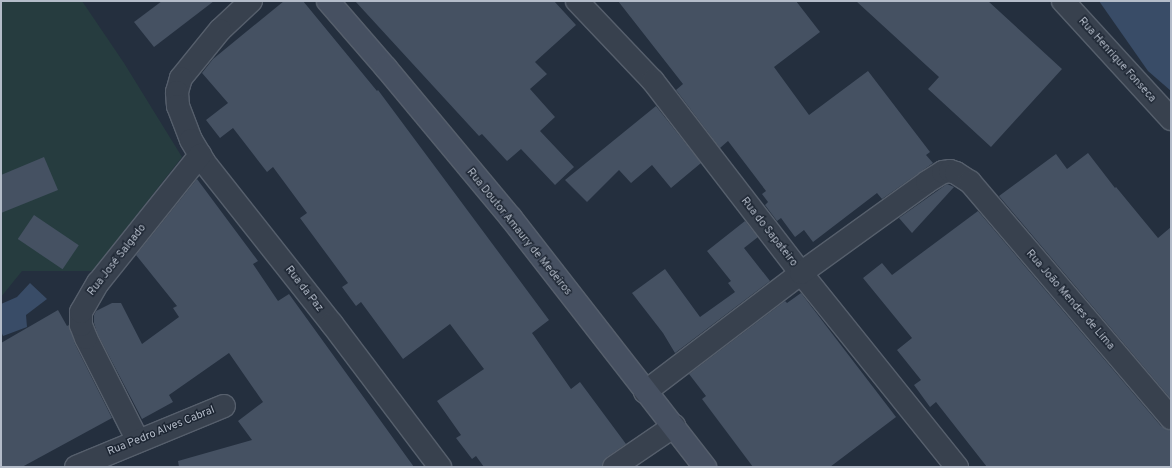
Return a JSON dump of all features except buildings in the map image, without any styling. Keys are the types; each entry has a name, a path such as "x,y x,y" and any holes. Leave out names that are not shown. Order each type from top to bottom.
{"street":[{"name":"Rua da Paz","path":"251,1 220,30 181,78 177,92 178,106 191,140 200,155 332,324 440,467"},
{"name":"Rua Doutor Amaury de Medeiros","path":"328,1 511,218 645,392 674,426 705,467"},
{"name":"Rua Henrique Fonseca","path":"1063,1 1171,119"},
{"name":"Rua do Sapateiro","path":"580,2 653,81 801,273 957,467"},
{"name":"Rua José Salgado","path":"138,440 86,338 81,325 81,312 98,283 200,155"},
{"name":"Rua João Mendes de Lima","path":"801,273 943,172 956,173 970,182 1171,418"},
{"path":"645,392 801,273"},
{"name":"Rua Pedro Alves Cabral","path":"82,465 138,440 224,406"},
{"path":"614,467 674,426"}],"green space":[{"path":"1,1 82,1 124,63 182,157 93,271 22,271 1,297"}],"water":[{"path":"1099,1 1171,1 1171,91 1148,71"},
{"path":"30,283 47,299 26,315 27,327 3,336 1,331 1,304 17,297"}]}
